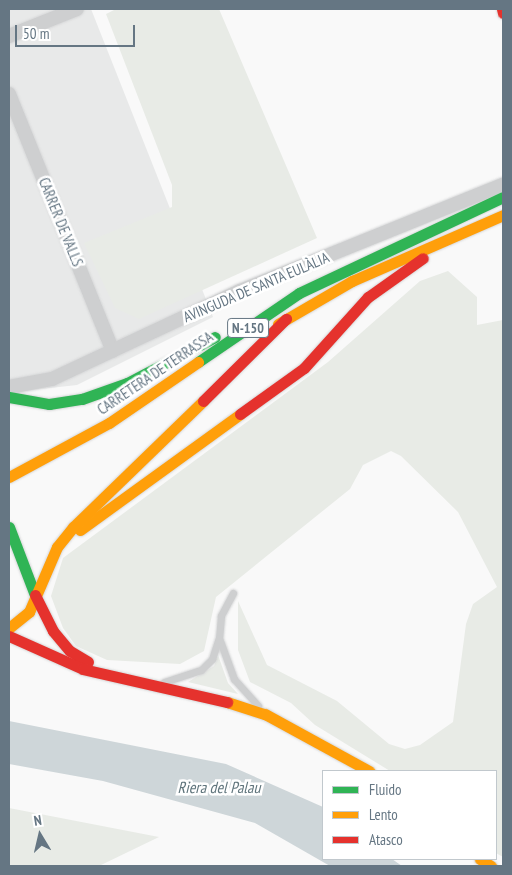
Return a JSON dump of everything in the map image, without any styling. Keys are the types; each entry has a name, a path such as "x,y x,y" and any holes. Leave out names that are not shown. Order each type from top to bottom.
{"main road":[{"path":"502,9 503,13"},
{"name":"CARRETERA DE TERRASSA","path":"9,477 109,423 299,294 359,261 503,198"},
{"name":"CARRETERA DE TERRASSA","path":"168,399 286,319 352,281 503,215"},
{"path":"57,547 304,368 386,281 435,251 503,221"},
{"path":"9,397 49,404 82,399 127,383 299,294"},
{"path":"9,628 26,617 57,547 286,319"},
{"path":"9,527 35,595 53,631 70,651 111,675"},
{"path":"9,636 83,669 158,684 265,714 366,770"}],"street":[{"path":"9,36 77,9"},
{"name":"CARRER DE VALLS","path":"9,94 113,351"},
{"name":"AVINGUDA DE SANTA EULÀLIA","path":"9,387 52,379 240,291 503,185"}],"lane":[{"path":"158,684 201,670 212,659 219,638 221,616 233,593"},
{"path":"219,638 234,679 265,714"}],"shaded area":[{"path":"9,9 91,9 213,317 77,385 14,392 9,391"},
{"path":"116,9 219,9 317,238 139,319 115,308 84,243 172,207 172,185 106,14"},
{"path":"448,271 477,297 477,325 503,320 503,857 497,854 497,770 388,770 315,725 291,703 250,682 238,650 238,601 267,665 337,701 389,744 405,749 420,745 453,722 466,624 473,604 497,587 458,512 401,456 391,451 363,465 350,489 216,597 204,651 180,664 107,660 76,646 63,628 51,596 63,558 328,362 420,281"},
{"path":"218,655 228,683 238,694 188,682 214,666"},
{"path":"9,808 159,837 99,866 9,866"}],"water":[{"name":"Riera del Palau","path":"9,721 226,764 322,807 322,860 393,860 402,866 330,866 255,823 103,781 9,764"}],"traffic: fast":[{"path":"198,362 299,293 503,197"},
{"path":"9,397 49,404 82,399 127,383 215,337"},
{"path":"9,527 35,595"}],"traffic: slow":[{"path":"278,324 352,281 503,215"},
{"path":"9,477 109,423 198,362"},
{"path":"9,628 29,612 57,547 73,527 203,401"},
{"path":"80,530 240,414"},
{"path":"227,702 265,714 367,770"},
{"path":"482,860 491,866"}],"traffic: jam":[{"path":"502,9 503,13"},
{"path":"240,414 304,368 368,297 423,258"},
{"path":"203,401 286,319"},
{"path":"35,595 53,631 70,651 88,662"},
{"path":"9,636 83,669 227,702"}]}
